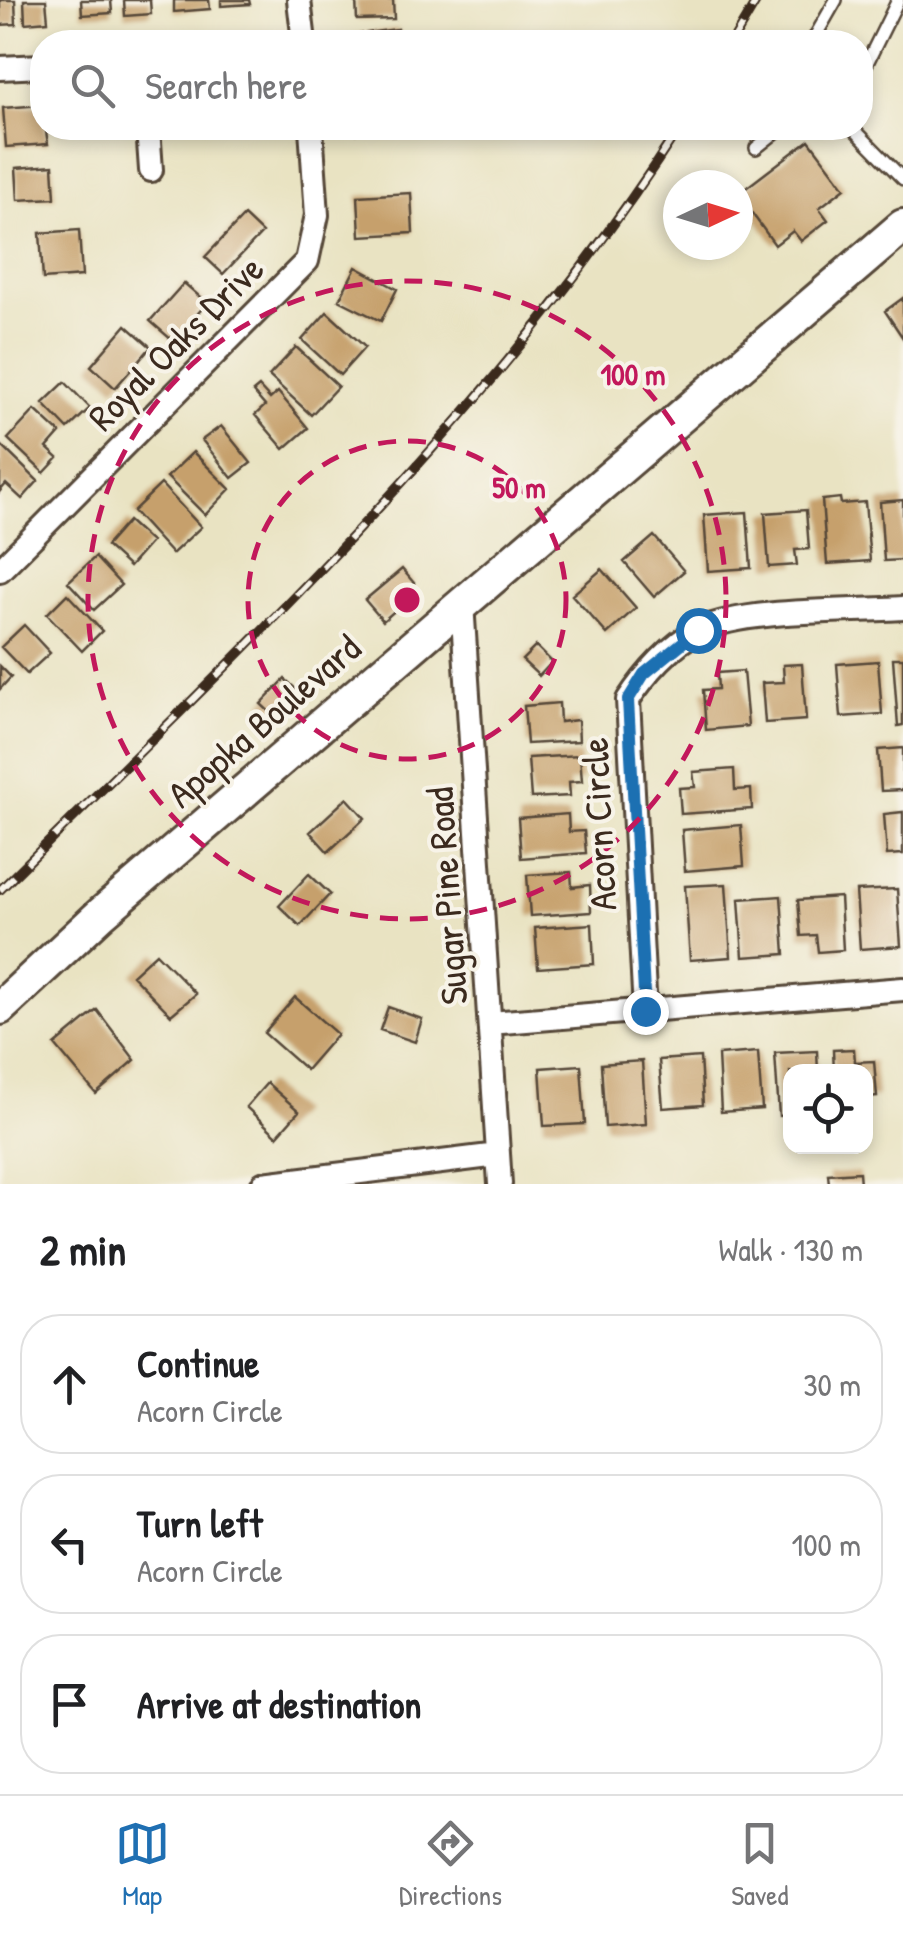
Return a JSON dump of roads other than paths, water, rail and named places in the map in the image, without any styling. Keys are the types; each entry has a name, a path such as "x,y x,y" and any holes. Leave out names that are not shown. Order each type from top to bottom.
{"street":[{"path":"300,0 303,30"},
{"path":"0,68 30,67"},
{"path":"149,140 151,170"},
{"name":"Royal Oaks Drive","path":"0,570 307,261 317,215 312,140"},
{"name":"Apopka Boulevard","path":"0,1008 114,903 903,226"},
{"name":"Sugar Pine Road","path":"462,602 500,1184"},
{"name":"Acorn Circle","path":"645,1011 628,700 644,674 698,630 728,620 903,608"},
{"path":"490,1023 903,990"},
{"path":"262,1184 498,1155"}],"lane":[{"path":"819,30 836,0"},
{"path":"873,51 898,0"},
{"path":"756,148 766,140"},
{"path":"865,140 903,179"}],"railway":[{"path":"739,30 757,0"},
{"path":"0,890 272,619 447,432 607,234 671,140"}]}
